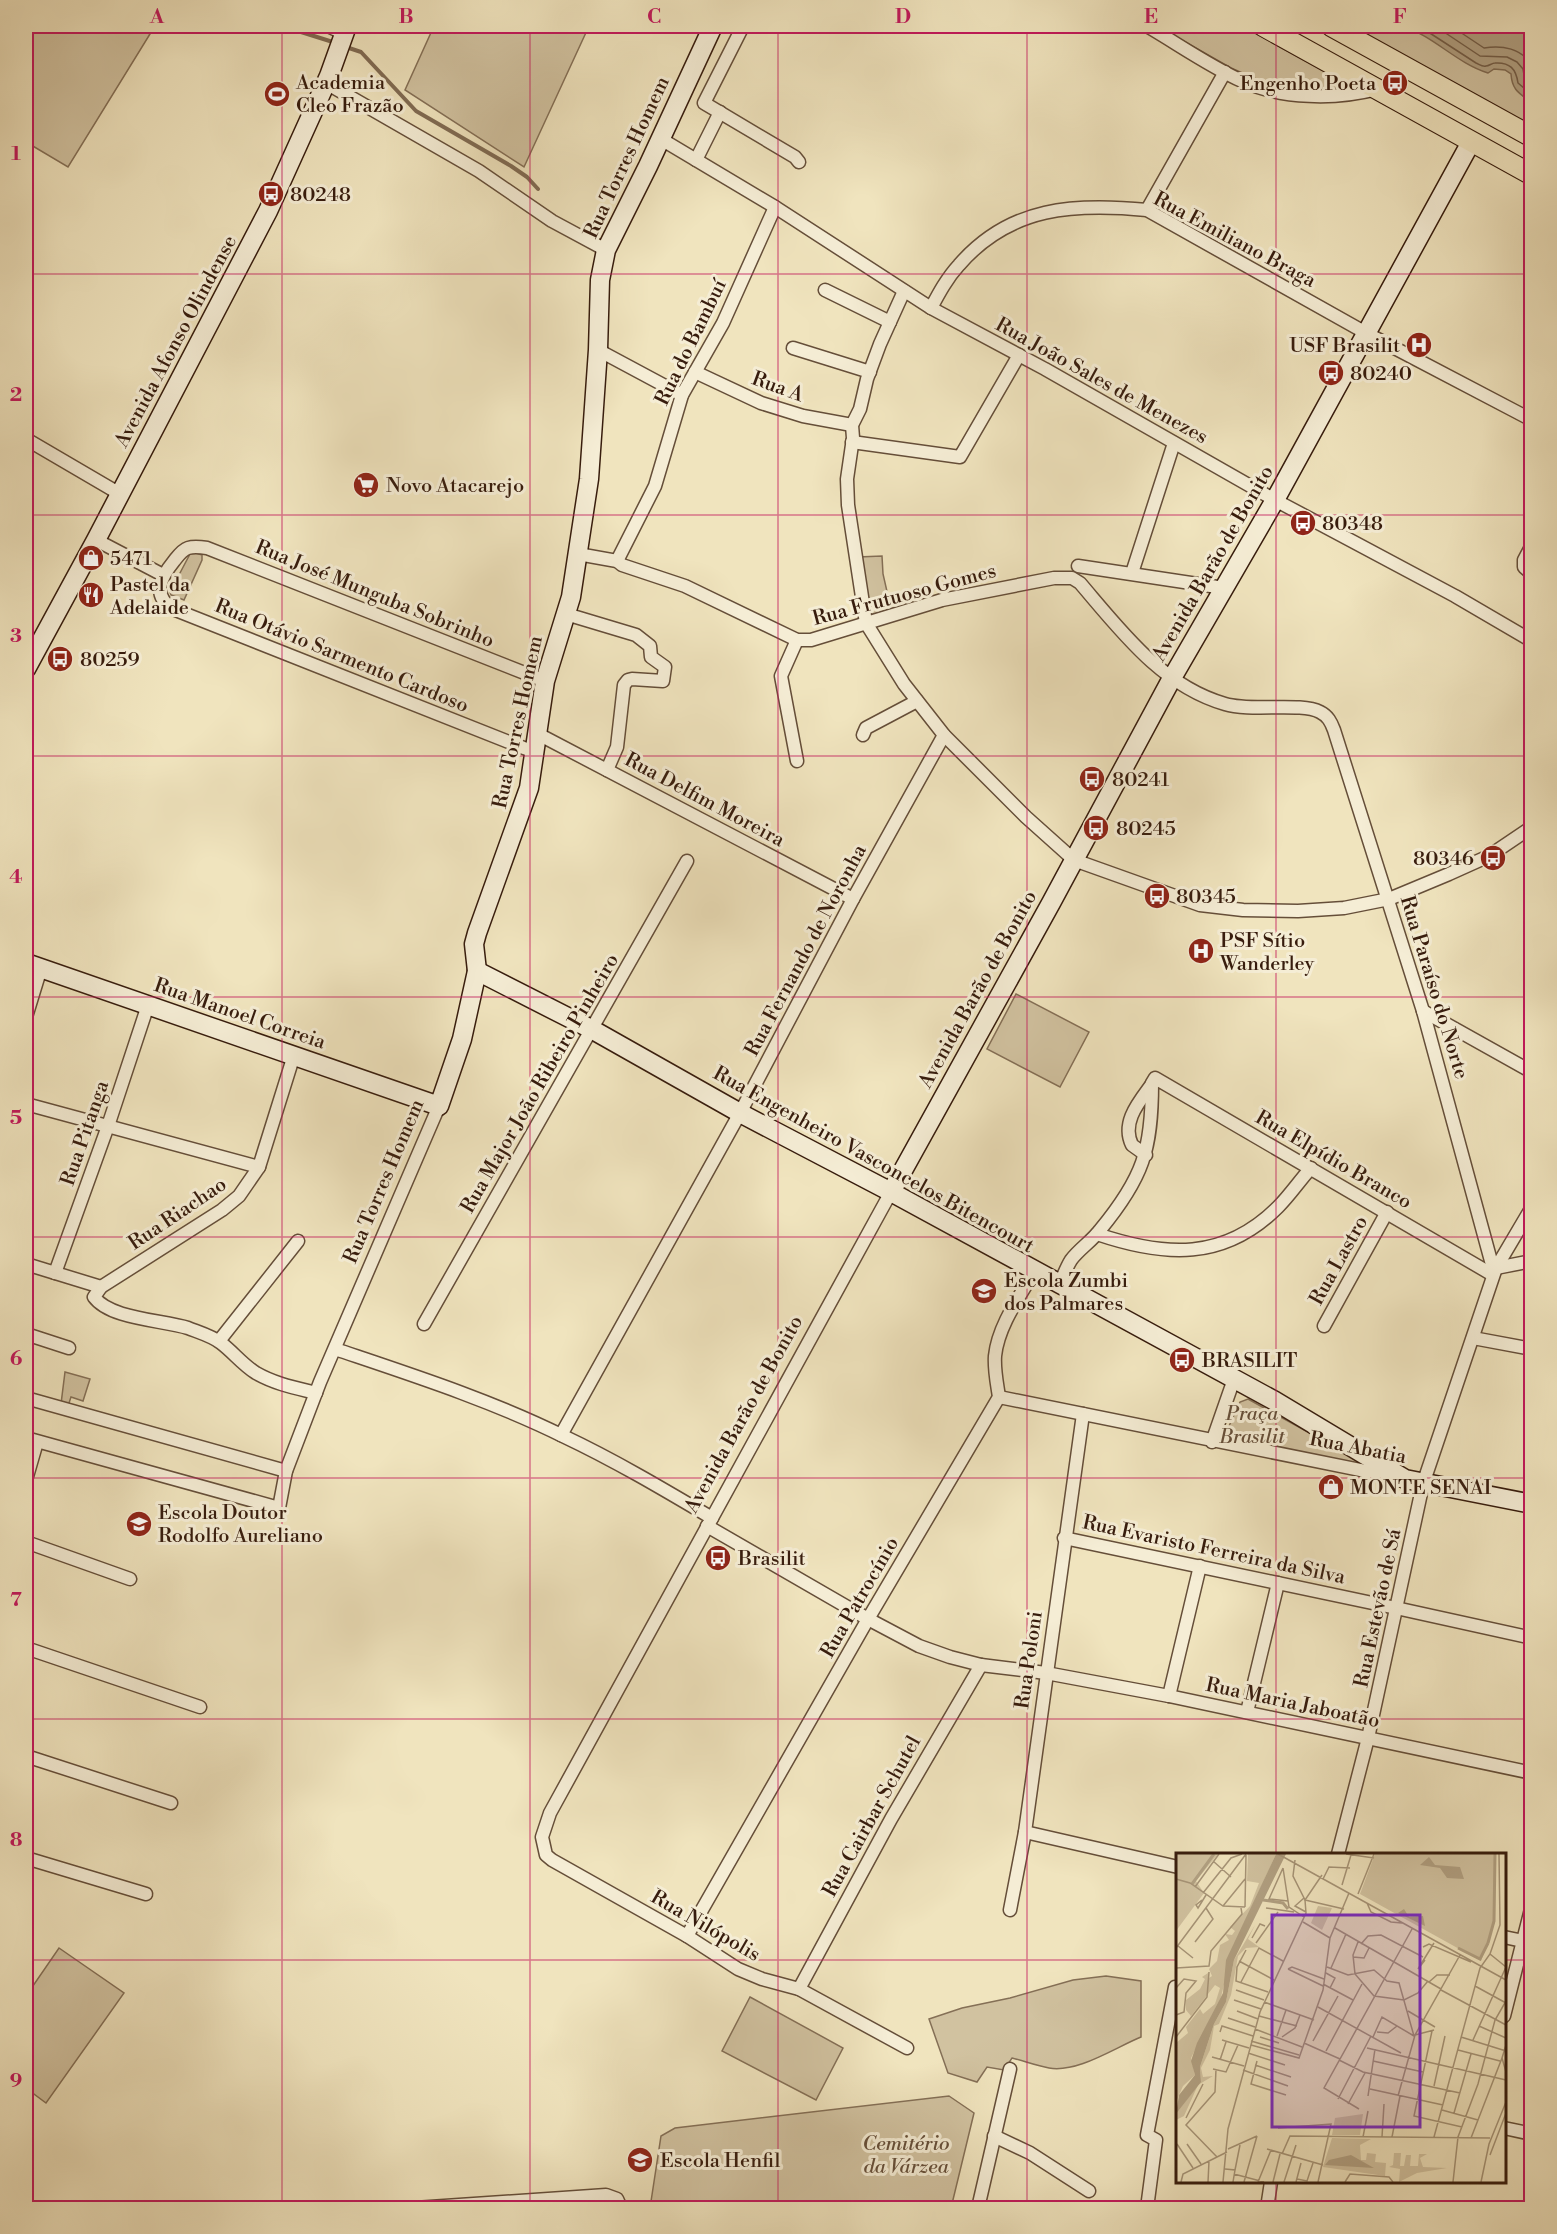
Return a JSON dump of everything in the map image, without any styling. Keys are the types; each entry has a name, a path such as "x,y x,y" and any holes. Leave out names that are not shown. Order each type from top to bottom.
{"main road":[{"path":"1263,26 1532,175"},
{"path":"1330,26 1532,137"}],"street":[{"path":"26,33 29,26"},
{"path":"328,26 344,37"},
{"name":"Rua Torres Homem","path":"31,1440 279,1508 285,1471 318,1388 439,1106 462,1039 477,971 474,944 529,788 545,681 571,597 589,480 598,350 600,280 606,250 661,140 713,26"},
{"path":"743,26 704,103 795,157 799,162"},
{"path":"1147,26 1225,72 1269,89 1295,94 1356,95 1378,89"},
{"name":"Avenida Afonso Olindense","path":"26,669 268,211 326,83 344,37"},
{"path":"1147,210 1225,72"},
{"path":"326,83 479,171 552,221 606,250"},
{"path":"696,160 720,112"},
{"name":"Rua João Sales de Menezes","path":"661,140 775,207 931,308 1019,355 1275,500 1455,596 1532,641"},
{"name":"Avenida Barão de Bonito","path":"552,1860 546,1855 542,1845 542,1837 550,1813 1172,678 1275,500 1472,142"},
{"name":"Rua Emiliano Braga","path":"931,308 947,280 974,249 1003,229 1036,214 1073,207 1107,206 1147,210 1366,333 1532,420"},
{"name":"Rua do Bambuí","path":"617,561 655,486 681,396 723,323 775,207"},
{"path":"825,290 890,322"},
{"path":"904,291 870,372 860,409 852,425 847,479 848,505 866,624 917,701 944,735 1026,817 1074,860 1200,905 1244,910 1298,911 1344,908 1389,899 1489,855 1532,827"},
{"path":"793,348 870,372"},
{"path":"598,350 681,396"},
{"path":"852,442 960,457 1019,355"},
{"name":"Rua A","path":"695,372 761,403 803,416 852,425"},
{"path":"26,439 120,494"},
{"path":"1132,573 1174,443"},
{"path":"96,540 163,575"},
{"path":"1532,545 1524,560 1524,567 1532,574"},
{"name":"Rua José Munguba Sobrinho","path":"163,575 181,552 189,548 207,548 545,681"},
{"name":"Rua Frutuoso Gomes","path":"578,554 617,561 622,565 685,586 797,640 811,640 942,600 999,587 1067,578 1077,581 1146,659 1172,678"},
{"path":"1078,566 1224,588"},
{"name":"Rua Otávio Sarmento Cardoso","path":"163,575 161,596 165,604 173,609 534,752"},
{"path":"566,614 640,637 650,646 651,657 665,667 663,681 632,679 624,685 616,747 607,770"},
{"path":"797,640 781,676 797,761"},
{"name":"Rua Paraíso do Norte","path":"1172,678 1207,698 1228,705 1308,709 1321,712 1327,717 1334,730 1423,1011 1495,1272"},
{"path":"863,735 866,728 917,701"},
{"name":"Rua Delfim Moreira","path":"538,734 853,899"},
{"name":"Rua Fernando de Noronha","path":"561,1435 740,1113 853,899 944,735"},
{"name":"Rua Major João Ribeiro Pinheiro","path":"424,1324 687,861"},
{"path":"26,1017 33,965"},
{"name":"Rua Manoel Correia","path":"33,965 439,1106"},
{"name":"Rua Engenheiro Vasconcelos Bitencourt","path":"477,971 593,1030 740,1113 891,1192 1233,1379 1405,1479"},
{"name":"Rua Pitanga","path":"55,1273 108,1126 148,1005"},
{"path":"1423,1011 1532,1072"},
{"name":"Rua Riachao","path":"101,1287 222,1209 243,1191 259,1167 294,1055"},
{"path":"1146,1155 1132,1145 1128,1126 1130,1118 1154,1080"},
{"path":"1059,1285 1072,1259 1097,1234 1133,1187 1146,1155 1154,1080"},
{"name":"Rua Elpídio Branco","path":"1154,1080 1495,1272"},
{"path":"26,1104 259,1167"},
{"path":"1097,1234 1125,1244 1156,1250 1186,1251 1216,1245 1246,1232 1278,1207 1311,1167"},
{"name":"Rua Estevão de Sá","path":"1338,1853 1368,1738 1423,1484 1495,1272 1532,1207"},
{"name":"Rua Lastro","path":"1324,1326 1387,1212"},
{"path":"219,1341 298,1241"},
{"path":"1495,1272 1532,1261"},
{"path":"26,1264 101,1287 94,1297 104,1306 134,1316 188,1328 219,1341 244,1365 275,1382 318,1388"},
{"path":"999,1397 995,1354 1005,1326 1034,1272"},
{"path":"26,1334 69,1348"},
{"path":"1473,1338 1532,1349"},
{"name":"Rua Maria Jaboatão","path":"335,1349 447,1387 561,1435 629,1469 709,1522 868,1620 919,1646 950,1657 981,1665 1046,1673 1169,1696 1532,1773"},
{"path":"1212,1442 1233,1379"},
{"name":"Rua Abatia","path":"999,1397 1212,1442 1532,1504"},
{"name":"Rua Patrocínio","path":"687,1936 999,1397"},
{"path":"26,1398 285,1471"},
{"name":"Rua Poloni","path":"1010,1910 1025,1832 1083,1414"},
{"path":"26,1480 31,1440"},
{"name":"Rua Evaristo Ferreira da Silva","path":"1064,1538 1532,1638"},
{"path":"26,1542 130,1579"},
{"path":"1169,1696 1200,1566"},
{"path":"1247,1713 1278,1583"},
{"path":"26,1648 200,1707"},
{"name":"Rua Cairbar Schutel","path":"799,1989 891,1819 981,1665"},
{"path":"26,1756 171,1803"},
{"path":"1025,1832 1176,1868"},
{"path":"26,1858 146,1893"},
{"name":"Rua Nilópolis","path":"552,1860 687,1936 738,1969 762,1979 799,1989 907,2048"},
{"path":"1506,2010 1527,1942 1532,1905"},
{"path":"1506,1937 1527,1942"},
{"path":"1147,2208 1156,2140 1147,2135 1175,1987"},
{"path":"978,2208 1010,2069"},
{"path":"1506,2128 1532,2134"},
{"path":"994,2136 1030,2153 1089,2191"},
{"path":"1267,2208 1270,2183"},
{"path":"415,2208 606,2195 619,2204"}],"green space":[{"path":"38,26 135,26 150,34 68,167 26,142 26,47"},
{"path":"434,26 589,26 524,167 405,90"},
{"path":"1157,26 1242,26 1353,87 1315,89 1263,82 1231,68"},
{"path":"1347,26 1531,26 1531,126"},
{"path":"193,552 202,555 202,560 184,600 171,595 170,592"},
{"path":"882,556 883,574 891,609 871,617 858,557"},
{"path":"1016,994 1089,1032 1060,1087 987,1049"},
{"path":"65,1372 90,1379 83,1401 71,1397 67,1409 61,1404"},
{"name":"Praça Brasilit","path":"1248,1399 1371,1467 1224,1437 1240,1402"},
{"path":"59,1948 124,1993 46,2103 26,2088 26,1996"},
{"path":"1106,1976 1141,1981 1141,2037 1072,2067 1049,2068 1012,2058 1004,2070 987,2067 977,2082 948,2073 929,2019 962,2008 1010,1998 1073,1980"},
{"path":"750,1997 843,2048 816,2100 722,2051"},
{"name":"Cemitério da Várzea","path":"949,2096 974,2113 951,2208 650,2208 661,2136 675,2128"}],"water":[{"path":"1402,26 1531,26 1531,102 1517,91 1511,74 1505,70 1494,69 1488,73 1476,69 1414,30"}],"waterway":[{"path":"282,26 336,43"},
{"path":"346,47 361,52 416,111 511,166 527,177 538,189"}],"place":[{"name":"Engenho Poeta","path":"1395,83"},
{"name":"Academia Cleo Frazão","path":"277,94"},
{"name":"80248","path":"271,194"},
{"name":"USF Brasilit","path":"1419,345"},
{"name":"80240","path":"1331,373"},
{"name":"Novo Atacarejo","path":"366,485"},
{"name":"80348","path":"1303,523"},
{"name":"5471","path":"91,558"},
{"name":"Pastel da Adelaide","path":"91,595"},
{"name":"80259","path":"60,659"},
{"name":"80241","path":"1092,779"},
{"name":"80245","path":"1096,828"},
{"name":"80346","path":"1493,858"},
{"name":"80345","path":"1157,896"},
{"name":"PSF Sítio Wanderley","path":"1201,951"},
{"name":"Escola Zumbi dos Palmares","path":"984,1291"},
{"name":"BRASILIT","path":"1182,1360"},
{"name":"MONTE SENAI","path":"1331,1487"},
{"name":"Escola Doutor Rodolfo Aureliano","path":"139,1524"},
{"name":"Brasilit","path":"718,1558"},
{"name":"Escola Henfil","path":"640,2160"}]}
